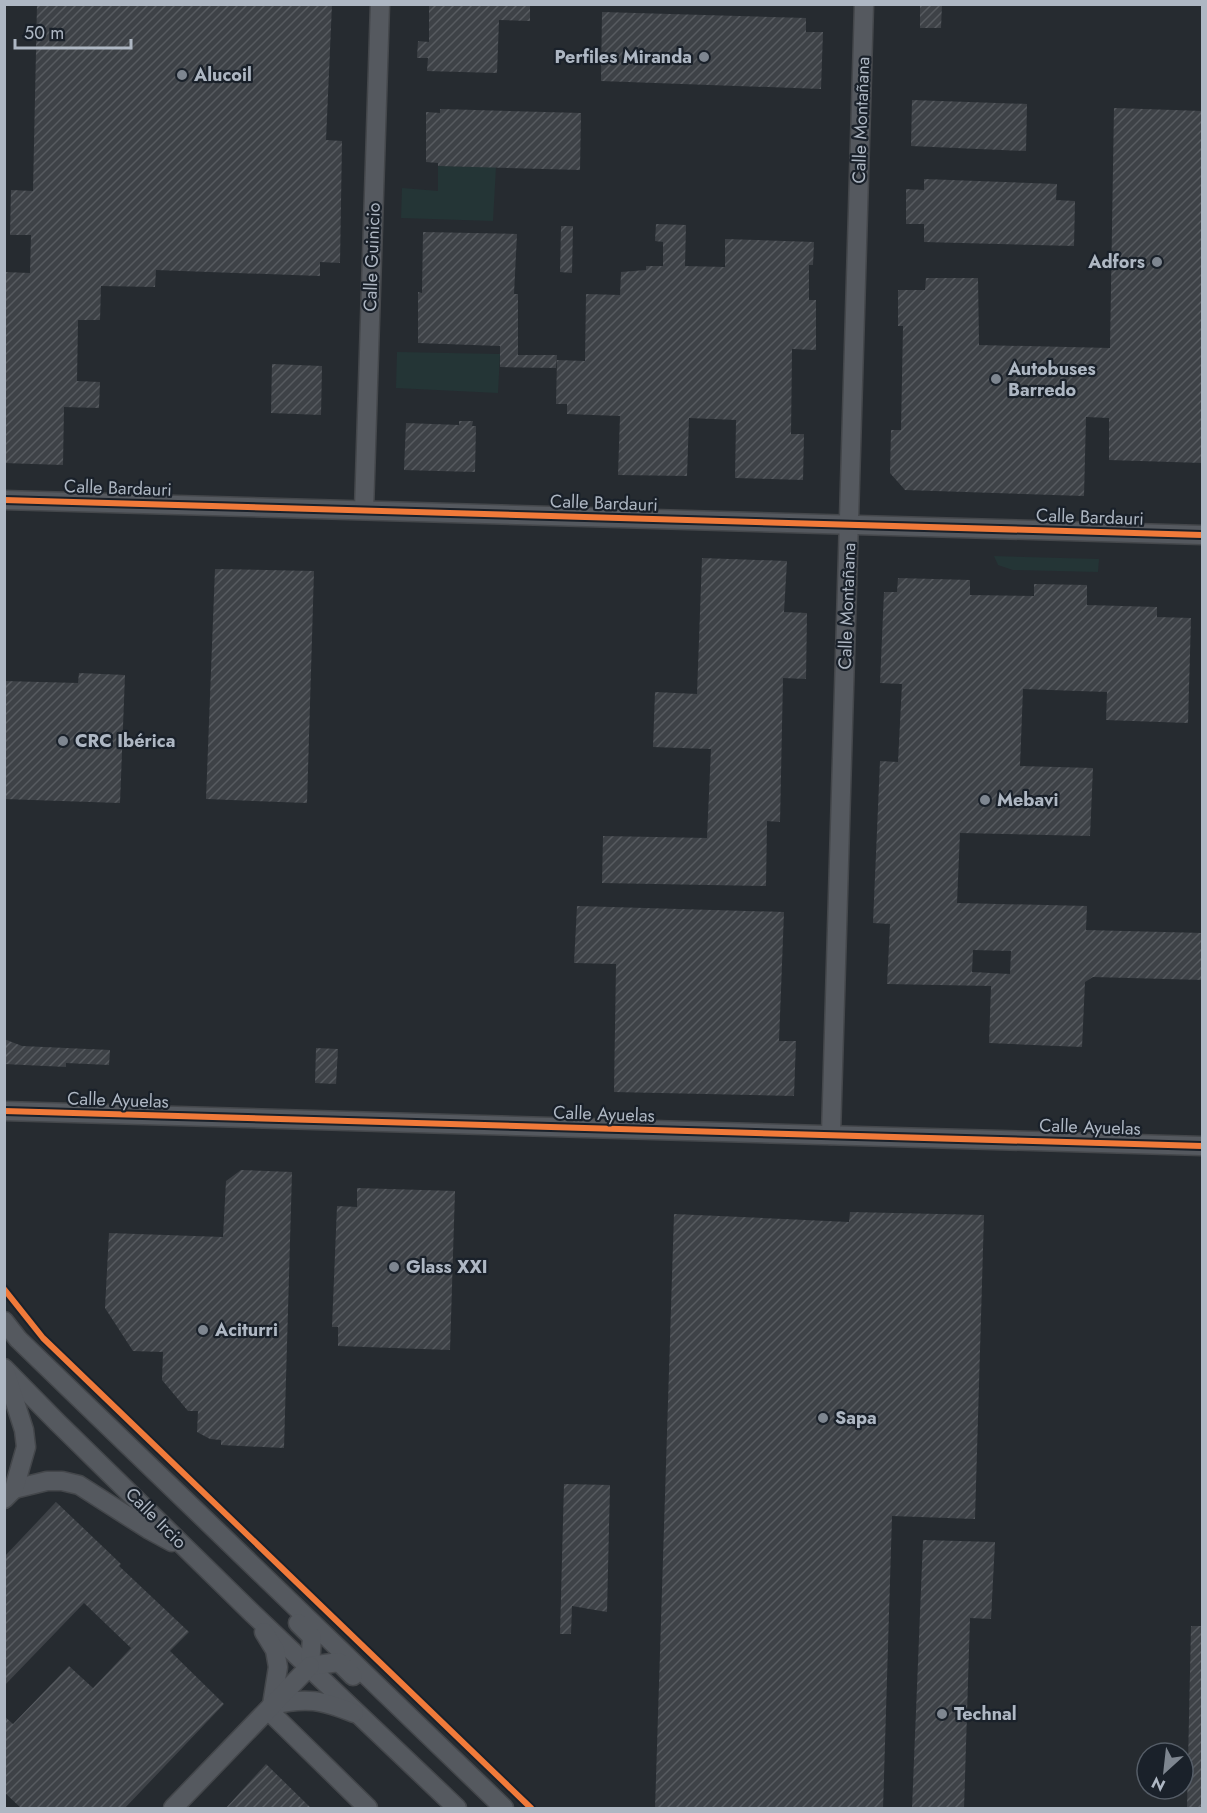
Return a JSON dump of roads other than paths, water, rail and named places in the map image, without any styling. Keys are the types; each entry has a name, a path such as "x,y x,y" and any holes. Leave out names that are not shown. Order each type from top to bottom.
{"street":[{"name":"Calle Guinicio","path":"364,510 380,4"},
{"name":"Calle Montañana","path":"831,1135 864,4"},
{"name":"Calle Bardauri","path":"4,500 1203,535"},
{"name":"Calle Ayuelas","path":"4,1111 1203,1146"},
{"name":"Calle Ircio","path":"4,1321 25,1346 504,1809"},
{"name":"Calle Ircio","path":"4,1369 457,1809"},
{"path":"4,1369 24,1430 26,1447 9,1494"},
{"path":"9,1494 47,1481 62,1481 79,1485 148,1529 190,1551"},
{"name":"Calle Ircio","path":"259,1573 262,1588 312,1637 310,1666"},
{"path":"252,1612 275,1650 278,1667 270,1708"},
{"path":"173,1809 310,1666 339,1662 383,1705 400,1709"},
{"path":"270,1708 293,1700 314,1700 360,1715"},
{"path":"270,1708 368,1809"}],"place":[{"name":"Perfiles Miranda","path":"704,57"},
{"name":"Alucoil","path":"182,75"},
{"name":"Adfors","path":"1157,262"},
{"name":"Autobuses Barredo","path":"996,379"},
{"name":"CRC Ibérica","path":"63,741"},
{"name":"Mebavi","path":"985,800"},
{"name":"Glass XXI","path":"394,1267"},
{"name":"Aciturri","path":"203,1330"},
{"name":"Sapa","path":"823,1418"},
{"name":"Technal","path":"942,1714"}]}
